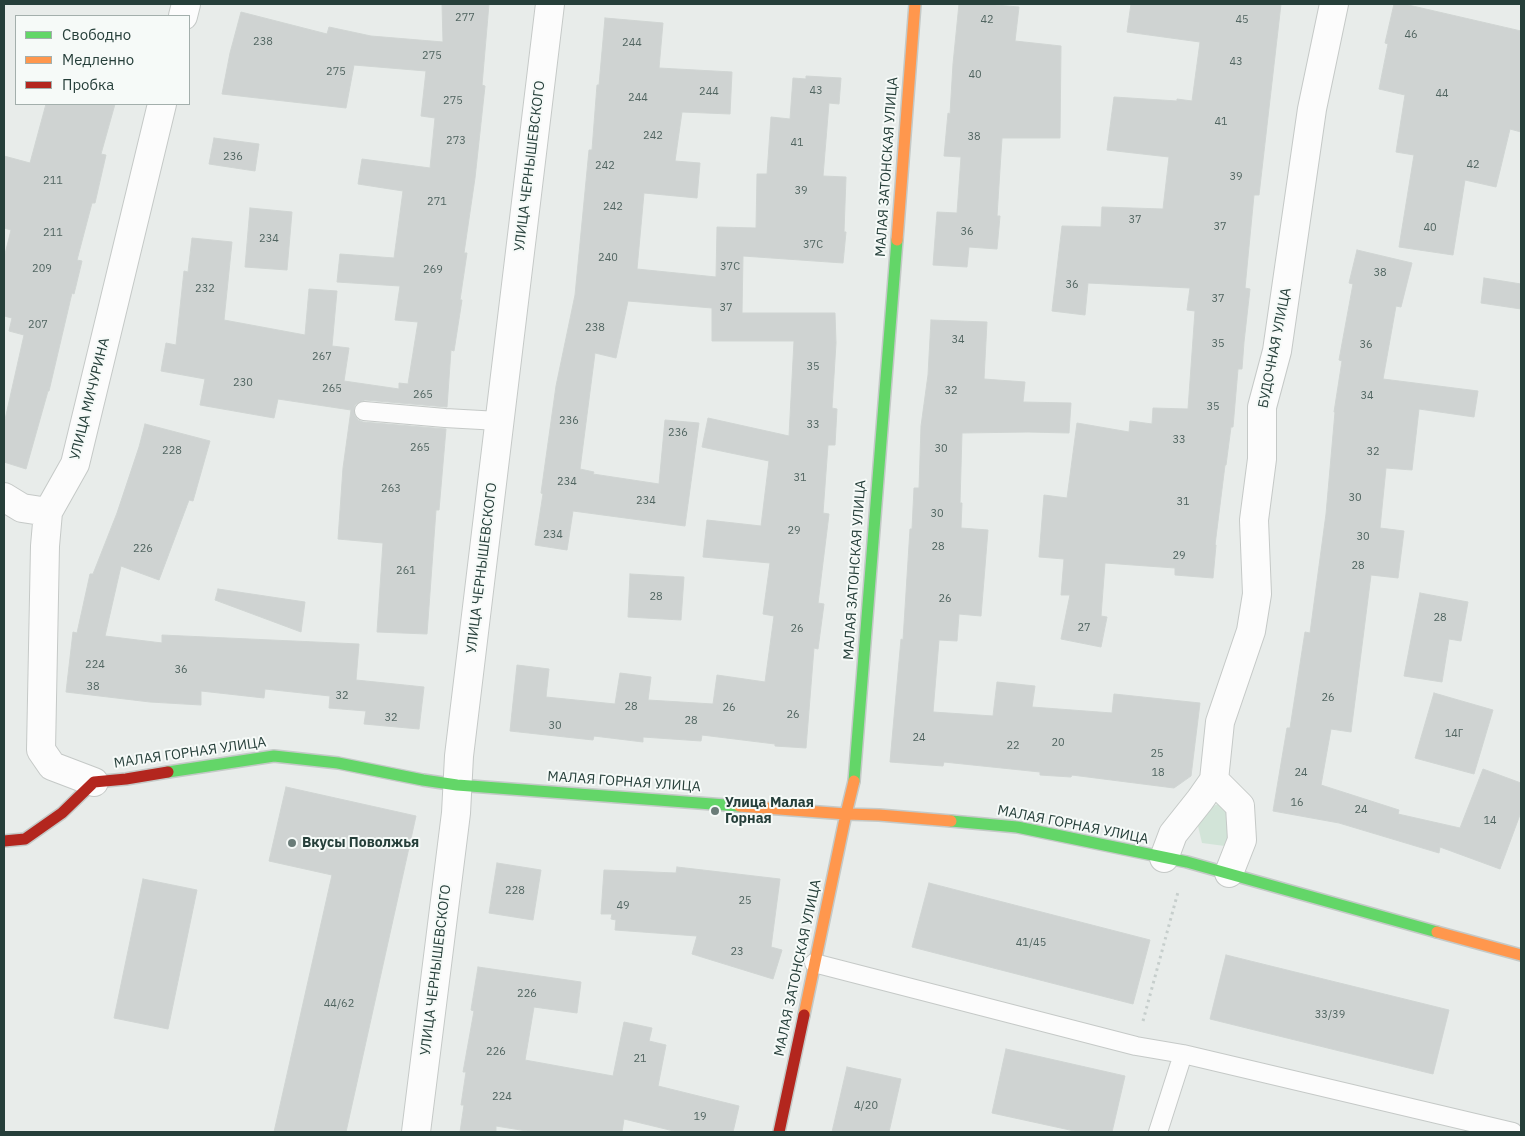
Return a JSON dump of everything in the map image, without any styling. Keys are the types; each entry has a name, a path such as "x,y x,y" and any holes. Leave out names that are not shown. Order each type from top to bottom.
{"street":[{"name":"УЛИЦА ЧЕРНЫШЕВСКОГО","path":"416,1132 456,813 457,785 499,421 550,4"},
{"name":"МАЛАЯ ЗАТОНСКАЯ УЛИЦА","path":"779,1132 846,814 854,784 915,4"},
{"name":"БУДОЧНАЯ УЛИЦА","path":"1175,860 1173,834 1214,780 1220,722 1251,631 1257,594 1254,520 1262,459 1262,407 1277,351 1312,108 1334,4"},
{"name":"УЛИЦА МИЧУРИНА","path":"94,782 52,766 41,750 45,546 48,512 75,464 162,105"},
{"path":"4,497 22,508 48,512"},
{"name":"МАЛАЯ ГОРНАЯ УЛИЦА","path":"94,782 274,756 338,763 457,785 1017,826 1229,873 1521,956"},
{"path":"1214,780 1240,806 1242,840 1229,873"},
{"path":"4,841 26,840 62,813 94,782"}],"lane":[{"path":"364,412 499,421"},
{"path":"814,963 1136,1046 1182,1054 1513,1132"},
{"path":"1158,1132 1182,1054"}],"path":[{"path":"1136,1046 1175,860"}],"green space":[{"path":"1218,804 1229,808 1233,834 1225,846 1202,843 1198,826 1204,810"}],"building":[{"path":"442,4 489,4 482,85 485,86 475,178 464,253 467,253 460,300 462,300 454,351 451,350 447,407 365,400 355,405 354,410 358,420 363,422 446,429 439,510 436,510 427,634 377,632 383,543 338,539 343,468 351,410 278,399 274,418 200,405 205,379 161,371 166,343 176,345 184,271 188,272 192,238 232,242 224,320 305,335 309,289 337,291 332,346 349,348 344,381 399,389 399,383 408,384 418,322 395,320 400,286 337,282 340,254 394,258 403,191 358,184 362,159 430,168 435,118 421,116 426,71 354,65 346,108 222,94 241,12 327,34 329,27 371,36 443,42"},
{"path":"959,4 1019,7 1015,41 1061,46 1060,138 1002,138 997,216 1000,216 997,249 969,247 967,267 933,265 937,212 957,213 961,157 944,156 948,113 950,114"},
{"path":"1131,4 1281,4 1259,195 1254,195 1245,288 1250,289 1242,369 1238,369 1233,427 1231,427 1225,465 1215,545 1213,578 1175,575 1175,568 1105,563 1101,616 1107,617 1101,647 1061,639 1070,595 1061,595 1064,559 1039,557 1044,495 1067,498 1077,423 1129,432 1130,421 1152,424 1153,408 1188,409 1195,311 1187,310 1190,288 1088,283 1085,315 1052,311 1062,226 1101,227 1102,207 1163,209 1169,157 1107,150 1114,97 1192,101 1200,42 1127,32"},
{"path":"1394,4 1404,4 1521,31 1521,132 1510,129 1496,187 1465,180 1453,255 1399,247 1414,155 1396,152 1405,95 1379,89 1388,44 1385,43"},
{"path":"605,18 663,23 659,68 732,72 730,114 682,112 675,161 700,163 697,198 644,193 637,269 716,277 717,227 756,228 757,174 767,174 771,117 790,119 793,78 806,79 806,76 841,78 839,104 829,103 823,176 846,177 844,232 846,232 843,263 743,256 742,313 835,313 836,343 832,408 837,409 835,445 828,445 823,513 829,514 818,603 824,604 818,649 814,648 806,748 775,746 775,744 702,735 701,741 643,737 643,742 594,736 593,740 510,731 517,665 549,669 546,697 615,704 620,673 651,677 648,700 713,704 717,675 765,682 774,616 763,614 770,563 703,557 707,520 761,526 769,461 702,447 708,418 789,436 794,341 712,341 712,308 628,301 616,358 595,353 580,469 594,472 593,474 659,484 665,420 699,423 685,526 573,511 567,550 535,545 556,386 575,295 589,150 592,150"},
{"path":"46,105 115,105 101,154 106,155 95,203 92,203 77,260 82,261 74,294 72,293 49,391 26,469 4,462 4,424 24,335 9,331 12,318 4,316 4,258 11,230 4,228 4,156 30,163"},
{"path":"214,138 259,144 255,171 209,164"},
{"path":"250,208 292,212 287,270 245,267"},
{"path":"1357,250 1412,263 1401,307 1396,306 1383,379 1478,391 1474,417 1419,409 1412,470 1386,468 1380,528 1404,531 1398,578 1371,575 1351,732 1331,729 1321,785 1399,810 1398,814 1460,828 1483,769 1521,783 1521,812 1500,869 1440,847 1439,853 1339,823 1273,811 1287,728 1290,728 1305,632 1310,633 1326,514 1334,412 1342,361 1339,360 1353,284 1349,283"},
{"path":"1484,278 1521,284 1521,309 1481,303"},
{"path":"931,320 987,322 984,379 1025,382 1023,402 1071,403 1069,433 962,433 961,528 988,530 981,616 959,614 957,641 939,640 933,712 993,716 997,682 1035,686 1032,707 1112,713 1114,694 1200,703 1191,776 1174,788 1072,775 1071,777 1040,775 1040,772 944,762 943,766 890,762 901,639 903,640 914,488 919,488 921,426 928,375"},
{"path":"145,424 210,441 193,501 189,500 159,580 121,566 105,636 162,643 162,635 359,644 356,680 424,687 419,729 364,724 366,711 329,708 330,696 265,689 264,698 201,691 201,705 150,702 66,692 73,632 77,633 90,574 93,574 117,513"},
{"path":"630,574 684,577 681,620 628,617"},
{"path":"218,589 305,602 301,632 215,600"},
{"path":"1420,593 1468,602 1461,641 1449,639 1442,682 1404,676"},
{"path":"1434,693 1493,710 1474,774 1415,758"},
{"path":"286,787 416,816 346,1132 274,1132 332,875 269,861"},
{"path":"497,863 541,870 533,920 489,913"},
{"path":"677,867 780,879 771,947 782,950 773,979 692,954 697,936 615,930 616,920 611,919 612,914 601,914 604,870 676,873"},
{"path":"143,879 197,890 168,1029 114,1018"},
{"path":"929,883 1150,940 1133,1004 912,947"},
{"path":"1226,955 1449,1010 1433,1074 1210,1019"},
{"path":"478,967 581,982 577,1013 534,1007 525,1060 613,1076 624,1022 652,1028 649,1041 666,1045 658,1086 739,1106 733,1132 678,1132 624,1119 622,1132 533,1132 496,1126 496,1132 460,1132 464,1105 461,1105 466,1072 463,1072 474,1011 471,1010"},
{"path":"1006,1049 1125,1076 1112,1132 1079,1132 992,1113"},
{"path":"847,1067 901,1079 889,1132 832,1132"}],"traffic: fast":[{"path":"854,781 897,240"},
{"path":"168,772 274,756 338,763 457,785 739,806"},
{"path":"951,821 1017,827 1187,862 1437,932"}],"traffic: slow":[{"path":"897,240 915,4"},
{"path":"804,1015 854,781"},
{"path":"739,806 951,821"},
{"path":"1437,932 1521,955"}],"traffic: jam":[{"path":"4,841 25,839 62,813 94,782 168,772"},
{"path":"779,1132 804,1015"}],"place":[{"name":"Улица Малая Горная","path":"715,811"},
{"name":"Вкусы Поволжья","path":"292,843"}]}
